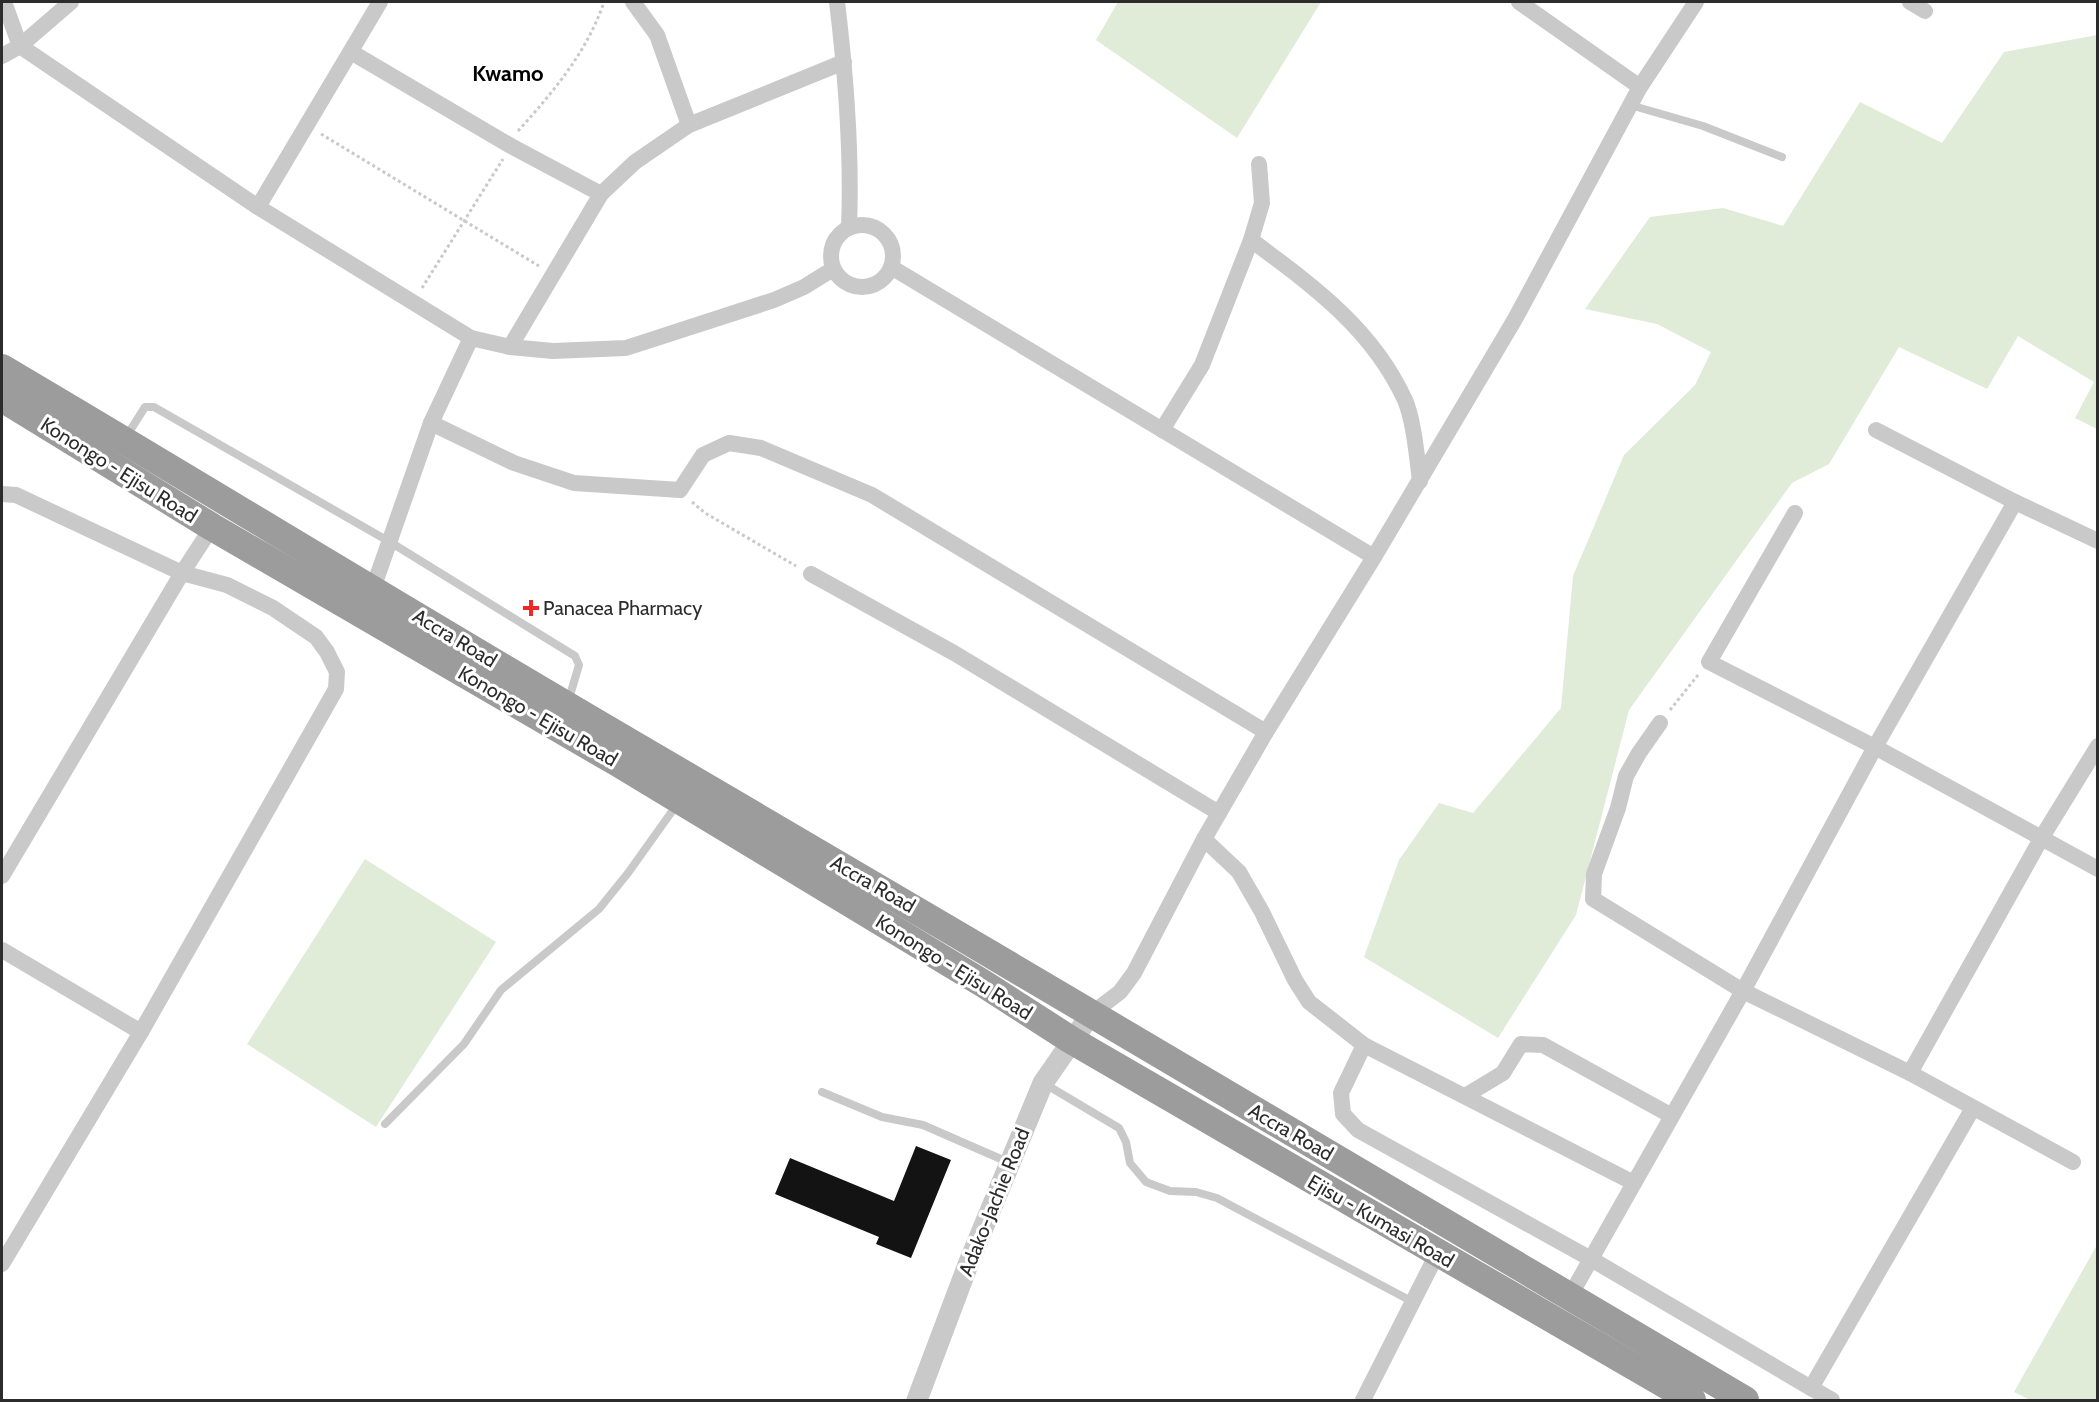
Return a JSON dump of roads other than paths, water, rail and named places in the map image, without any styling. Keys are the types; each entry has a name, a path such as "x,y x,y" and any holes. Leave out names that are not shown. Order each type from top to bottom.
{"highway":[{"name":"Accra Road","path":"2,368 124,440 368,601 567,705 1745,1401"},
{"name":"Konongo - Ejisu Road","path":"2,398 212,527 368,601 680,800 984,984 1071,1040"},
{"name":"Ejisu - Kumasi Road","path":"1071,1040 1692,1401"}],"street":[{"path":"4,2 20,46 258,207 471,338 510,348 554,351 626,348 774,300 804,287 833,269"},
{"path":"2,56 20,46 71,2"},
{"path":"258,207 380,2"},
{"path":"633,2 657,35 689,125"},
{"path":"837,2 844,62 851,181 849,227"},
{"path":"1520,2 1640,87"},
{"path":"1091,1014 1120,992 1134,973 1219,813 1515,319 1640,87 1696,2"},
{"path":"1910,2 1925,11"},
{"path":"351,52 509,144 602,194"},
{"path":"510,348 602,194 635,162 689,125 844,62"},
{"path":"1162,430 1202,365 1251,240 1262,203 1259,164"},
{"path":"861,224 873,226 883,233 890,243 893,255 891,267 885,278 875,285 863,287 851,285 840,279 833,269 830,257 832,244 839,234 849,227 861,224"},
{"path":"1251,240 1335,304 1379,354 1406,402 1420,481"},
{"path":"891,267 1374,557"},
{"path":"368,601 431,423 471,338"},
{"path":"431,423 514,463 574,483 680,490 703,455 729,443 762,448 872,495 1266,732"},
{"path":"1876,430 2015,502 2097,541"},
{"path":"2,494 16,495 182,573 227,585 273,608 316,638 327,652 337,672 336,689 141,1032 2,1264"},
{"path":"1570,1296 1743,991 1875,747 2015,502"},
{"path":"1795,513 1708,662 1875,747 2097,869"},
{"path":"2,876 182,573 212,527"},
{"path":"811,574 954,653 1219,813"},
{"path":"1660,723 1626,776 1618,808 1594,874 1593,899 1743,991 1910,1073 2073,1162"},
{"path":"1910,1073 2042,837 2097,746"},
{"path":"1204,839 1239,872 1262,912 1295,980 1309,1002 1364,1045 1634,1183"},
{"path":"2,950 141,1032"},
{"name":"Adako-Jachie Road","path":"917,1401 969,1262 1043,1083 1091,1014"},
{"path":"1465,1096 1503,1073 1521,1044 1543,1045 1672,1116"},
{"path":"1364,1045 1341,1093 1343,1114 1358,1130 1591,1259 1832,1401"},
{"path":"1811,1388 1973,1108"},
{"path":"1363,1401 1437,1254"}],"lane":[{"path":"1630,105 1703,126 1782,158"},
{"path":"124,440 145,407 154,407 390,542 575,656 579,664 567,705"},
{"path":"385,1124 464,1044 501,990 599,909 628,873 680,800"},
{"path":"1043,1083 1119,1128 1126,1142 1130,1163 1146,1182 1170,1191 1196,1192 1217,1198 1413,1302"},
{"path":"822,1092 882,1117 923,1125 1010,1164"}],"place":[{"name":"Panacea Pharmacy","path":"531,608"}],"district":[{"name":"Kwamo","path":"508,73"}]}
